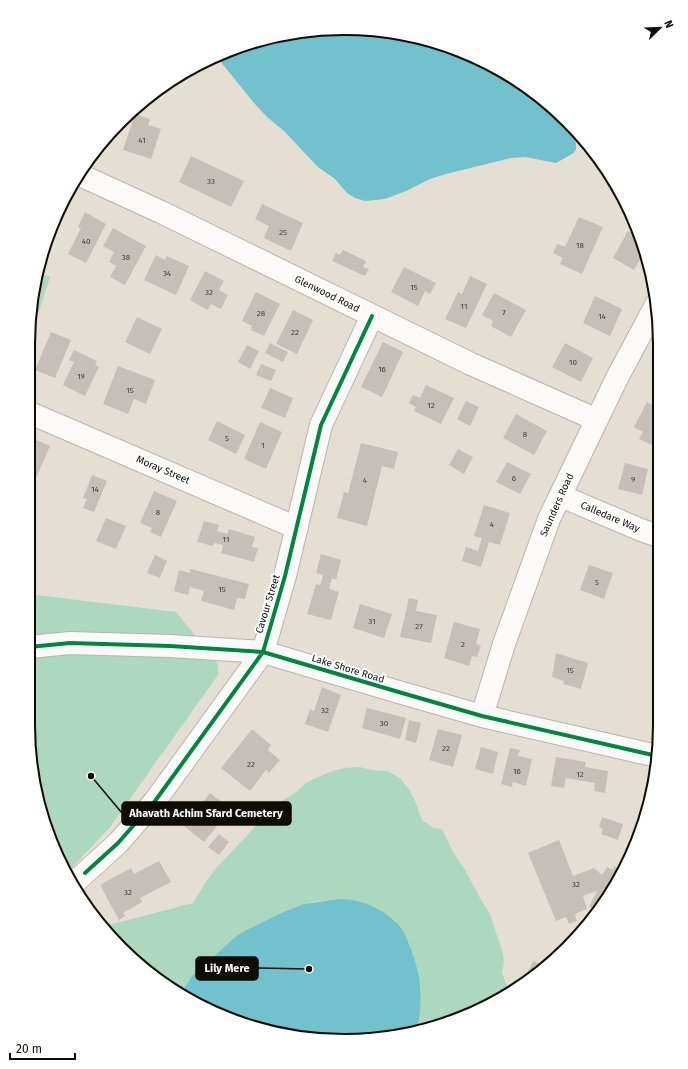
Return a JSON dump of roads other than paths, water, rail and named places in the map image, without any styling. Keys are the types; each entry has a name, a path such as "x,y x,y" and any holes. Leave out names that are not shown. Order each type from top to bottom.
{"street":[{"name":"Glenwood Road","path":"84,177 161,212 471,364 597,420"},
{"name":"Saunders Road","path":"482,716 504,644 549,519 617,378 651,314"},
{"name":"Cavour Street","path":"79,879 118,843 155,801 263,652 285,576 321,425 372,316"},
{"name":"Moray Street","path":"35,414 297,528"},
{"name":"Calledare Way","path":"561,496 653,534"},
{"name":"Lake Shore Road","path":"35,647 78,644 170,646 263,652 482,716 651,755"}],"water":[{"path":"344,35 384,38 404,41 443,51 498,76 516,87 548,112 575,139 576,150 556,163 525,157 511,158 430,179 406,191 385,199 365,201 355,198 347,193 335,179 318,167 284,131 267,117 220,61 245,51 284,41 304,38"},
{"path":"339,899 358,901 377,909 398,924 407,940 414,959 420,983 420,1013 418,1024 404,1028 364,1033 344,1034 304,1031 284,1028 245,1018 207,1002 184,989 191,977 234,938 281,913 304,904"}],"place":[{"name":"Ahavath Achim Sfard Cemetery","path":"91,776"},
{"name":"Lily Mere","path":"309,969"}]}
